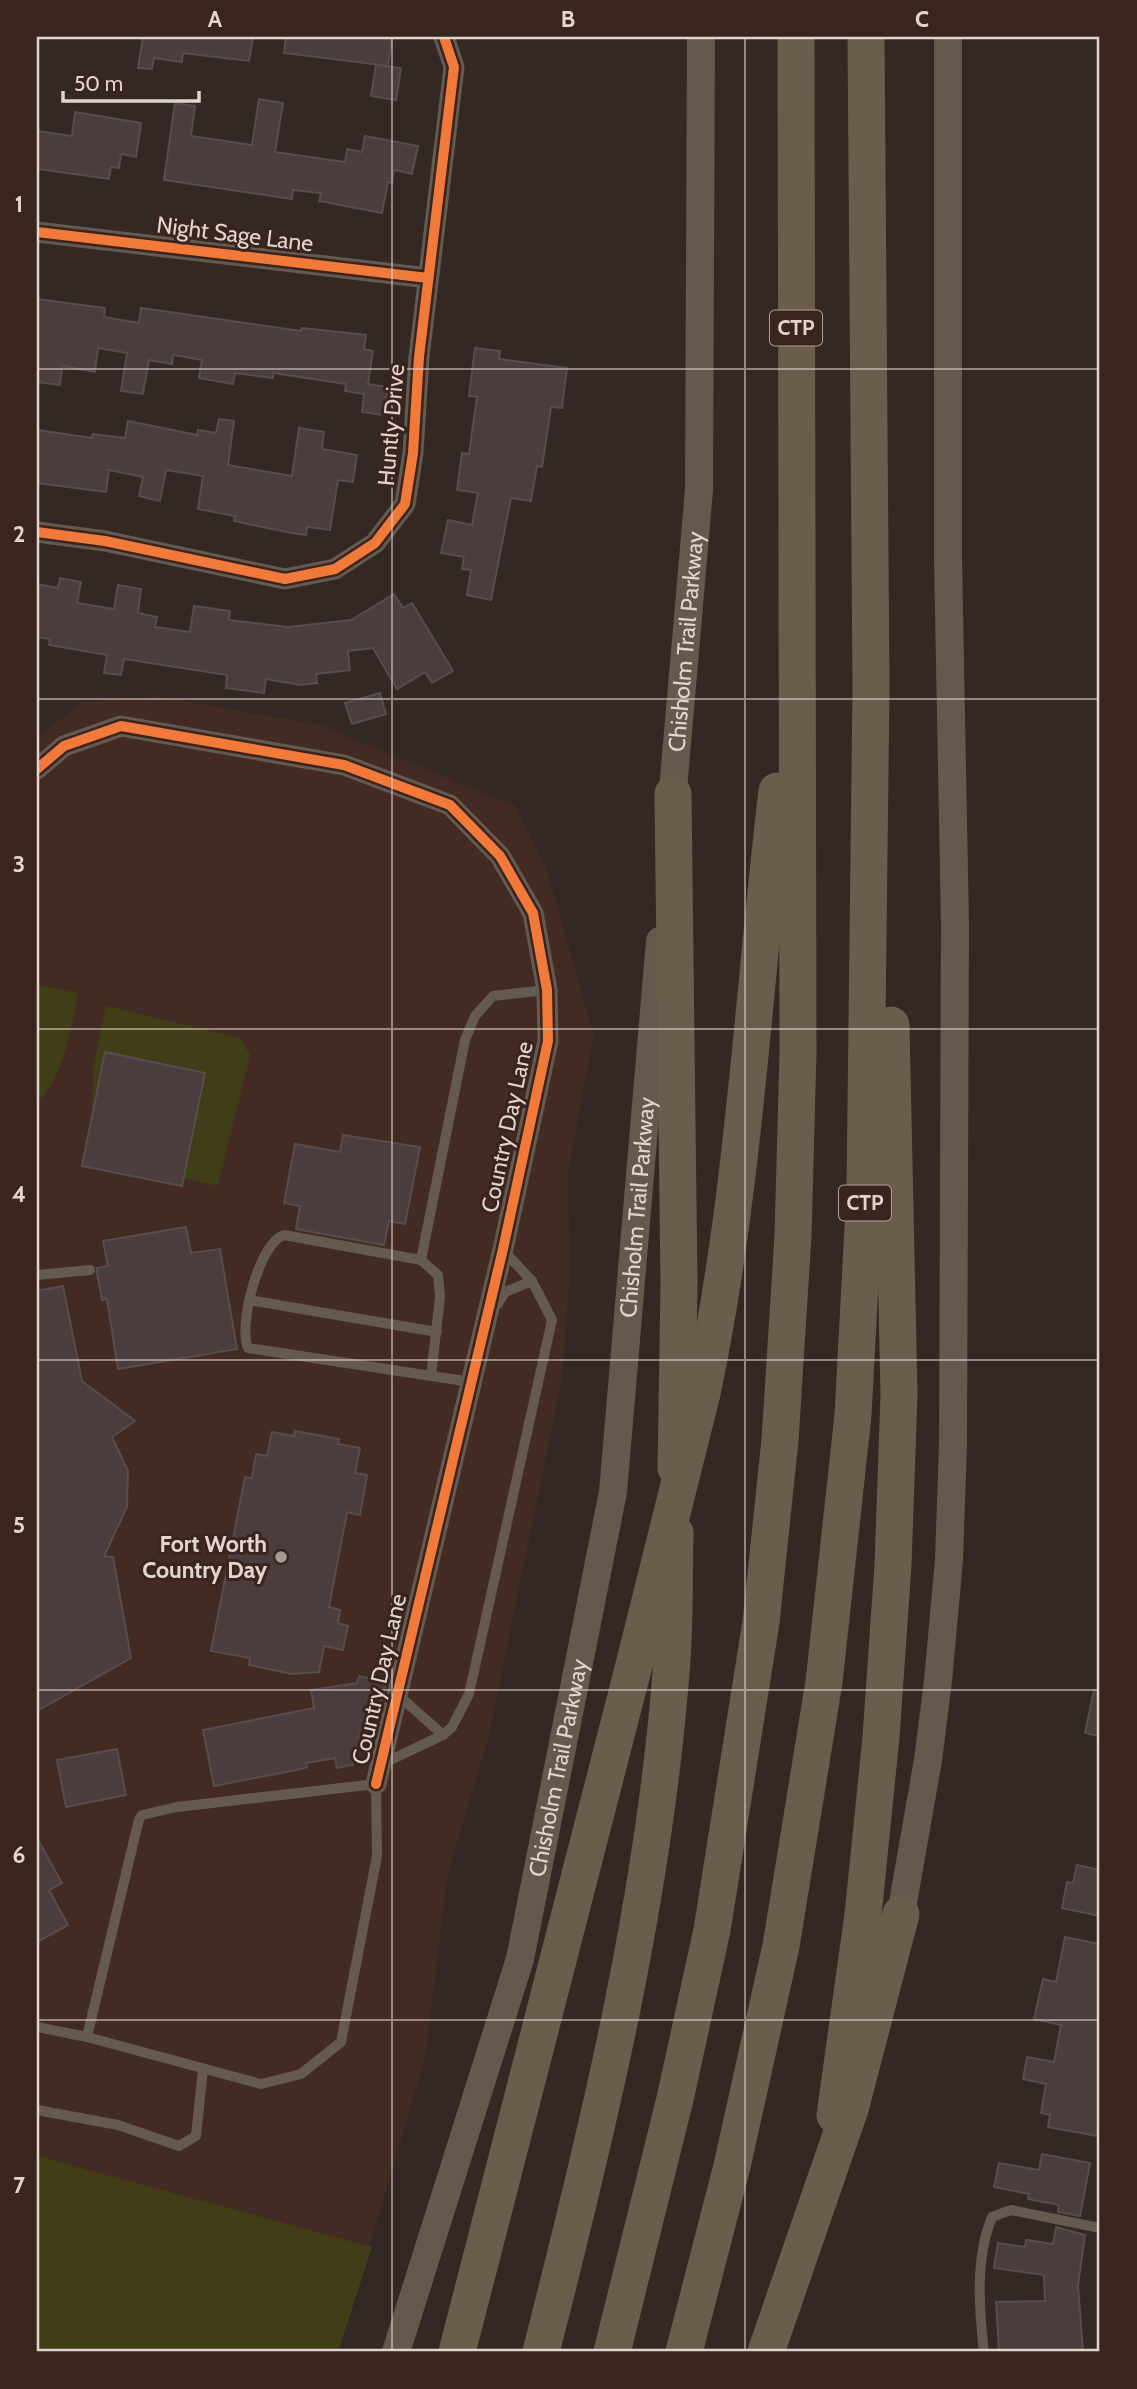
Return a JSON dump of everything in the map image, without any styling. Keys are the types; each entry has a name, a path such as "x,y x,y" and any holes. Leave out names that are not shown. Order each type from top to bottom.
{"highway":[{"name":"CTP","path":"612,2352 676,2099 710,1944 737,1788 770,1537 793,1222 797,1052 796,37"},
{"name":"CTP","path":"684,2352 732,2166 781,1946 811,1777 843,1523 864,1245 871,687 866,37"},
{"path":"457,2352 702,1393 735,1207 759,943 797,620"},
{"path":"786,2352 837,2103 863,1915 893,1565 899,1395 895,1141 886,848 871,687"},
{"path":"541,2352 624,2007 653,1834 672,1660 679,1284 673,794"},
{"path":"766,2352 850,2109 901,1914"}],"main road":[{"name":"Chisholm Trail Parkway","path":"396,2352 520,1959 612,1492 699,490 701,37"},
{"path":"901,1914 928,1760 938,1681 952,1485 955,925 948,558 948,37"}],"street":[{"name":"Huntly Drive","path":"37,532 105,541 285,579 335,569 375,543 405,503 413,453 419,357 454,67 444,37"},
{"name":"Night Sage Lane","path":"37,232 428,278"},
{"name":"Country Day Lane","path":"37,769 64,746 121,726 344,765 450,805 500,856 533,913 547,990 548,1041 483,1333 378,1774"}],"lane":[{"path":"421,1260 465,1040 475,1016 493,996 547,990"},
{"path":"431,1376 440,1297 438,1275 421,1260 284,1235 275,1238 268,1246 249,1300 243,1337 248,1348 431,1376 471,1382"},
{"path":"37,2027 88,2037 261,2084 301,2074 341,2042 377,1856 378,1774 443,1735 452,1727 469,1694 552,1320 532,1281 502,1248"},
{"path":"37,1275 90,1270"},
{"path":"483,1333 501,1296 532,1281"},
{"path":"249,1300 438,1332"},
{"path":"397,1694 443,1735"},
{"name":"Country Day Lane","path":"88,2037 142,1815 378,1774"},
{"path":"37,2110 118,2125 179,2146 196,2136 203,2069"},
{"path":"984,2352 981,2281 984,2236 992,2217 1012,2210 1100,2228"}],"shaded area":[{"name":"Fort Worth Country Day","path":"156,696 320,725 515,806 547,870 594,1036 568,1171 570,1275 562,1378 489,1736 448,1873 425,2059 338,2352 37,2352 37,738 82,702"},
{"path":"37,985 78,993 61,1065 37,1103"},
{"path":"106,1006 240,1038 250,1055 218,1186 155,1172 105,1141 92,1113 93,1068"},
{"path":"37,2156 372,2247 338,2352 37,2352"}],"building":[{"path":"143,37 253,37 249,61 183,53 182,62 154,58 152,69 138,68"},
{"path":"286,37 392,37 388,66 284,53"},
{"path":"376,65 401,68 396,100 371,96"},
{"path":"259,99 283,103 275,152 345,162 347,149 362,152 365,136 418,146 412,174 394,170 392,183 388,182 382,213 319,201 321,193 293,190 292,199 164,180 175,103 195,106 191,136 252,145"},
{"path":"75,112 141,123 136,157 121,154 119,168 111,167 109,179 37,169 37,131 72,136"},
{"path":"37,299 105,308 104,317 139,323 141,308 301,331 302,328 366,335 364,349 373,351 368,384 388,387 384,415 362,412 364,394 345,391 346,384 273,373 273,378 235,373 233,384 199,378 202,360 173,355 172,364 149,360 143,394 121,391 127,353 98,348 95,372 62,366 60,385 37,382"},
{"path":"475,348 500,351 499,359 567,368 562,408 551,407 542,467 537,466 531,501 511,498 491,600 467,595 471,570 462,569 464,557 441,553 448,520 472,525 478,493 457,490 462,453 469,454 477,397 469,396"},
{"path":"219,419 234,421 228,465 292,476 299,428 324,432 322,449 357,455 353,482 338,480 330,530 307,527 306,535 286,532 234,521 235,516 198,509 203,476 166,470 160,501 139,496 143,477 109,470 106,492 37,483 37,430 92,438 93,434 125,438 128,421 197,435 198,430 216,433"},
{"path":"60,578 81,582 77,603 114,609 118,585 141,589 138,613 157,617 155,627 190,632 194,606 230,611 229,620 288,627 351,620 394,594 403,608 412,603 453,671 432,683 425,672 397,689 373,648 348,651 350,670 316,674 317,683 300,685 266,679 264,693 226,688 227,675 124,659 121,675 104,673 107,655 49,645 50,639 37,637 37,584 58,588"},
{"path":"380,693 386,714 352,724 345,703"},
{"path":"105,1052 205,1073 182,1186 82,1166"},
{"path":"343,1135 420,1147 405,1224 389,1221 384,1245 296,1229 300,1206 284,1203 295,1144 340,1152"},
{"path":"186,1227 191,1253 220,1249 237,1349 118,1369 107,1299 102,1300 97,1273 97,1268 108,1266 103,1241"},
{"path":"63,1286 82,1381 135,1421 112,1437 128,1471 127,1507 104,1556 113,1557 131,1658 37,1711 37,1291"},
{"path":"295,1431 339,1439 338,1444 360,1448 355,1473 367,1475 360,1515 347,1512 329,1607 340,1610 338,1623 348,1626 343,1650 324,1646 319,1672 292,1674 249,1665 250,1658 211,1651 245,1477 252,1478 256,1454 267,1456 272,1432 294,1436"},
{"path":"359,1676 386,1682 371,1736 360,1733 353,1765 337,1768 335,1758 306,1763 307,1767 301,1769 214,1786 203,1730 314,1708 311,1690 357,1683"},
{"path":"1094,1690 1100,1691 1100,1736 1085,1733"},
{"path":"117,1749 126,1795 66,1807 57,1760"},
{"path":"37,1838 62,1883 49,1890 68,1925 37,1942"},
{"path":"1077,1865 1100,1870 1100,1916 1062,1908 1067,1882 1073,1883"},
{"path":"1065,1937 1100,1944 1100,2117 1097,2136 1048,2127 1050,2115 1041,2113 1046,2084 1023,2079 1027,2057 1054,2062 1061,2025 1034,2019 1043,1979 1056,1982"},
{"path":"1042,2154 1090,2163 1080,2216 1058,2212 1059,2205 1028,2199 1029,2194 994,2187 999,2163 1039,2170"},
{"path":"1056,2227 1085,2235 1078,2285 1083,2352 999,2352 996,2302 1045,2301 1044,2275 994,2268 998,2243 1025,2247 1026,2240 1053,2244"}],"cycle path":[{"path":"37,532 105,541 285,579 335,569 375,543 405,504 413,453 419,357 454,67 444,37"},
{"path":"37,232 428,278"},
{"path":"37,769 64,746 121,726 344,765 450,805 500,856 533,913 547,990 548,1041 503,1249 376,1784"}],"place":[{"name":"Fort Worth Country Day","path":"281,1557"}]}
